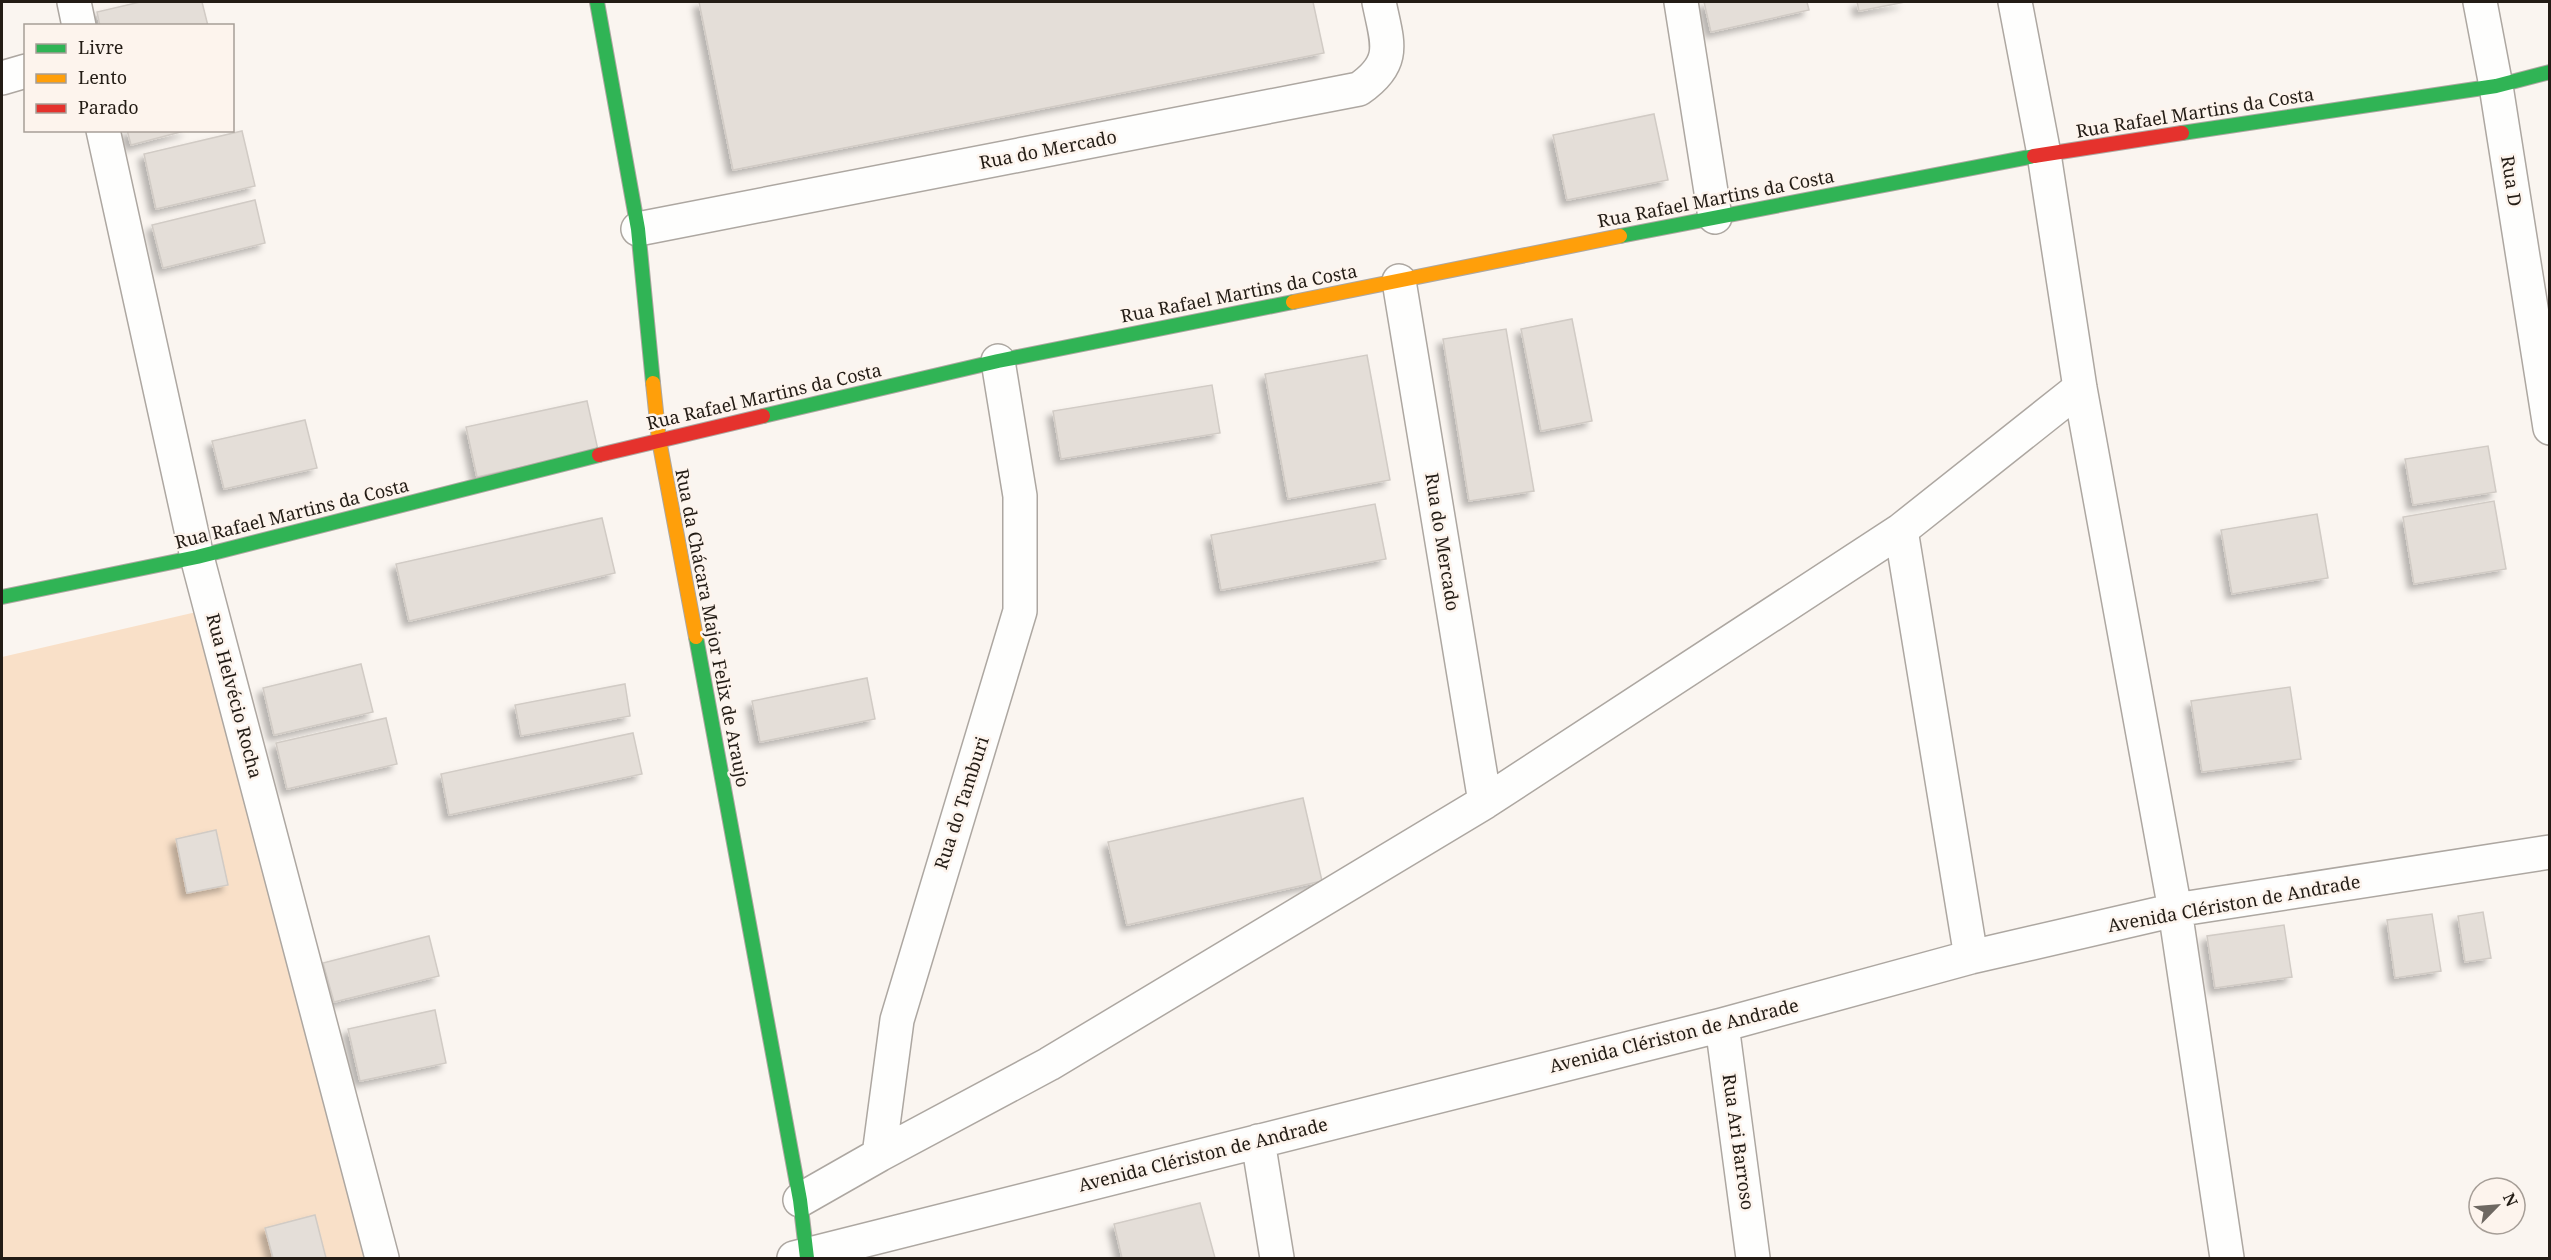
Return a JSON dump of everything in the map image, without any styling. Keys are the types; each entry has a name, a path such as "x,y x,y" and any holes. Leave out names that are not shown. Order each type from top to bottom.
{"street":[{"path":"74,2 79,24"},
{"name":"Rua da Chácara Major Felix de Araujo","path":"597,2 638,229 659,440 801,1200 802,1258"},
{"name":"Rua do Mercado","path":"638,229 1359,89 1376,77 1385,63 1387,42 1379,2"},
{"path":"1681,2 1715,217"},
{"path":"2015,2 2044,154 2080,388 2175,910 2227,1258"},
{"name":"Rua D","path":"2480,2 2545,360 2550,428"},
{"path":"2,78 24,72"},
{"name":"Rua Rafael Martins da Costa","path":"2,597 197,557 659,440 998,361 1715,217 2044,154 2496,86 2550,72"},
{"name":"Rua Helvécio Rocha","path":"103,132 197,557 382,1258"},
{"name":"Rua do Mercado","path":"1399,281 1485,802"},
{"name":"Rua do Tamburi","path":"879,1155 897,1020 1020,610 1020,496 998,361"},
{"path":"801,1200 879,1155 1049,1064 1485,802 1901,530 2080,388"},
{"path":"1901,530 1971,957"},
{"name":"Avenida Clériston de Andrade","path":"802,1258 1722,1024 1971,957 2175,910 2550,852"},
{"name":"Rua Ari Barroso","path":"1722,1024 1753,1258"},
{"path":"1258,1142 1277,1258"}],"shaded area":[{"path":"205,610 371,1258 2,1258 2,657"}],"building":[{"path":"140,2 202,2 208,24 100,24 97,12"},
{"path":"699,2 1313,2 1324,53 733,170"},
{"path":"1704,2 1807,2 1809,10 1711,32"},
{"path":"1857,2 1905,2 1859,11"},
{"path":"1654,114 1668,180 1567,200 1553,135"},
{"path":"242,131 255,186 156,209 144,154"},
{"path":"128,132 180,132 131,145"},
{"path":"255,200 265,243 163,268 152,225"},
{"path":"1572,319 1592,421 1541,431 1521,329"},
{"path":"1506,329 1534,491 1469,501 1443,339"},
{"path":"1367,355 1390,480 1288,499 1265,374"},
{"path":"1212,385 1220,433 1061,459 1053,411"},
{"path":"587,401 598,450 477,477 466,427"},
{"path":"305,420 317,468 224,489 212,441"},
{"path":"2488,446 2496,492 2413,505 2405,459"},
{"path":"2494,501 2506,569 2414,584 2403,517"},
{"path":"1375,504 1386,559 1221,590 1211,535"},
{"path":"2317,514 2328,578 2232,594 2221,530"},
{"path":"602,518 615,573 409,621 396,564"},
{"path":"361,664 373,712 274,735 263,688"},
{"path":"867,678 875,719 760,742 752,701"},
{"path":"625,684 630,716 521,736 515,705"},
{"path":"2290,687 2301,759 2202,772 2191,701"},
{"path":"386,718 397,764 287,789 276,743"},
{"path":"633,733 642,774 449,815 441,774"},
{"path":"1303,798 1322,881 1127,925 1108,842"},
{"path":"216,830 228,885 187,893 176,839"},
{"path":"2483,912 2491,958 2465,962 2458,916"},
{"path":"2432,914 2441,971 2395,978 2387,920"},
{"path":"2284,925 2292,977 2215,988 2207,936"},
{"path":"429,936 439,976 334,1002 323,963"},
{"path":"435,1010 446,1063 360,1081 348,1029"},
{"path":"1200,1203 1215,1258 1122,1258 1114,1224"},
{"path":"315,1215 326,1258 273,1258 265,1228"}],"traffic: fast":[{"path":"597,2 638,229 653,383"},
{"path":"2182,133 2496,86 2550,72"},
{"path":"1620,236 2034,156"},
{"path":"763,416 998,361 1293,302"},
{"path":"2,597 197,557 599,455"},
{"path":"696,637 800,1200 807,1258"}],"traffic: slow":[{"path":"1293,302 1620,236"},
{"path":"653,383 659,440 696,637"}],"traffic: jam":[{"path":"2034,156 2182,133"},
{"path":"599,455 763,416"}]}
